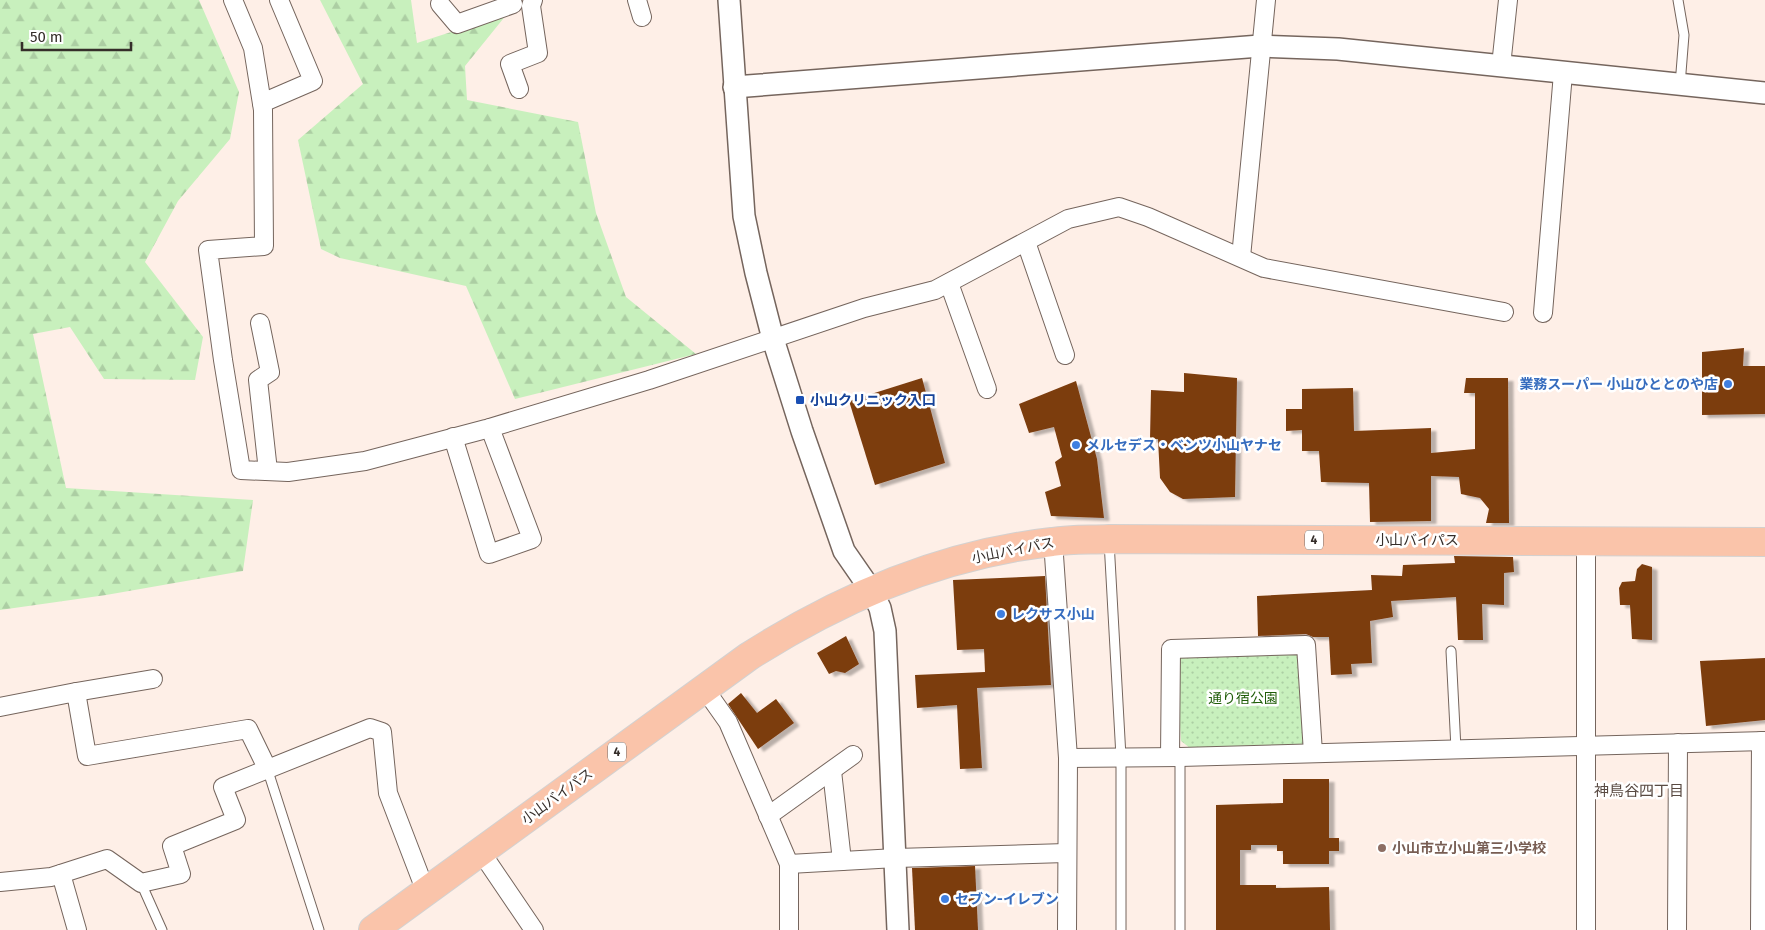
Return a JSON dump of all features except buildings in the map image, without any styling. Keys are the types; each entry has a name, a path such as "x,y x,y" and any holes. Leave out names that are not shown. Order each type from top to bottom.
{"highway":[{"name":"小山バイパス","path":"373,930 704,688 791,630 871,590 938,566 994,552 1053,542 1109,538 1765,542"}],"street":[{"path":"233,0 253,48 262,103 264,246 208,250 241,470 288,472 365,461 490,428 649,380 864,308 935,290 1068,219 1119,206 1264,268 1504,312"},
{"path":"262,103 313,82 279,0"},
{"path":"518,89 510,64 538,53 531,6 533,0"},
{"path":"637,0 642,17"},
{"path":"729,0 744,216 756,273 773,339 844,551 871,590 880,608 885,630 898,930"},
{"path":"1241,257 1260,46 1266,0"},
{"path":"1501,66 1508,0"},
{"path":"440,4 457,24 516,1"},
{"path":"734,87 1260,46 1338,49 1765,93"},
{"path":"1543,313 1563,73"},
{"path":"1026,242 1066,355"},
{"path":"949,283 987,389"},
{"path":"260,323 270,372 258,380 268,471"},
{"path":"453,437 489,554 532,539 490,428"},
{"path":"1586,540 1586,930"},
{"path":"1053,542 1068,758 1067,930"},
{"path":"1175,757 1171,649 1306,645 1312,753"},
{"path":"0,707 76,692 153,680"},
{"path":"704,688 728,722 789,864 789,930"},
{"path":"76,692 87,756 248,728 267,768"},
{"path":"0,882 61,874 107,859 141,883 181,874 172,846 236,820 223,787 370,728 382,732 388,793 426,892"},
{"path":"1068,758 1175,757 1763,741 1760,930"},
{"path":"1677,930 1678,743"},
{"path":"768,816 853,756"},
{"path":"832,771 842,861"},
{"path":"481,852 534,930"},
{"path":"789,864 896,858 1066,853"},
{"path":"61,874 77,930"}],"lane":[{"path":"1678,0 1684,35 1680,85"},
{"path":"1109,538 1121,757 1121,930"},
{"path":"1451,651 1456,749"},
{"path":"1175,757 1180,930"},
{"path":"267,768 319,930"},
{"path":"141,883 162,930"}],"green space":[{"path":"0,0 199,0 239,92 230,139 178,201 145,262 203,337 195,380 104,379 70,327 33,334 66,488 253,500 243,571 106,595 0,610"},
{"path":"320,0 411,0 417,43 507,14 465,66 467,100 578,122 596,213 626,297 696,354 515,399 466,286 340,258 321,249 298,140 363,84"},
{"name":"通り宿公園","path":"1304,653 1308,736 1301,747 1190,748 1181,741 1176,661 1182,654"}],"place":[{"name":"業務スーパー 小山ひととのや店","path":"1728,384"},
{"name":"小山クリニック入口","path":"800,400"},
{"name":"メルセデス・ベンツ小山ヤナセ","path":"1076,445"},
{"name":"レクサス小山","path":"1001,614"},
{"name":"小山市立小山第三小学校","path":"1382,848"},
{"name":"セブン-イレブン","path":"945,899"}],"district":[{"name":"神鳥谷四丁目","path":"1639,791"}]}
